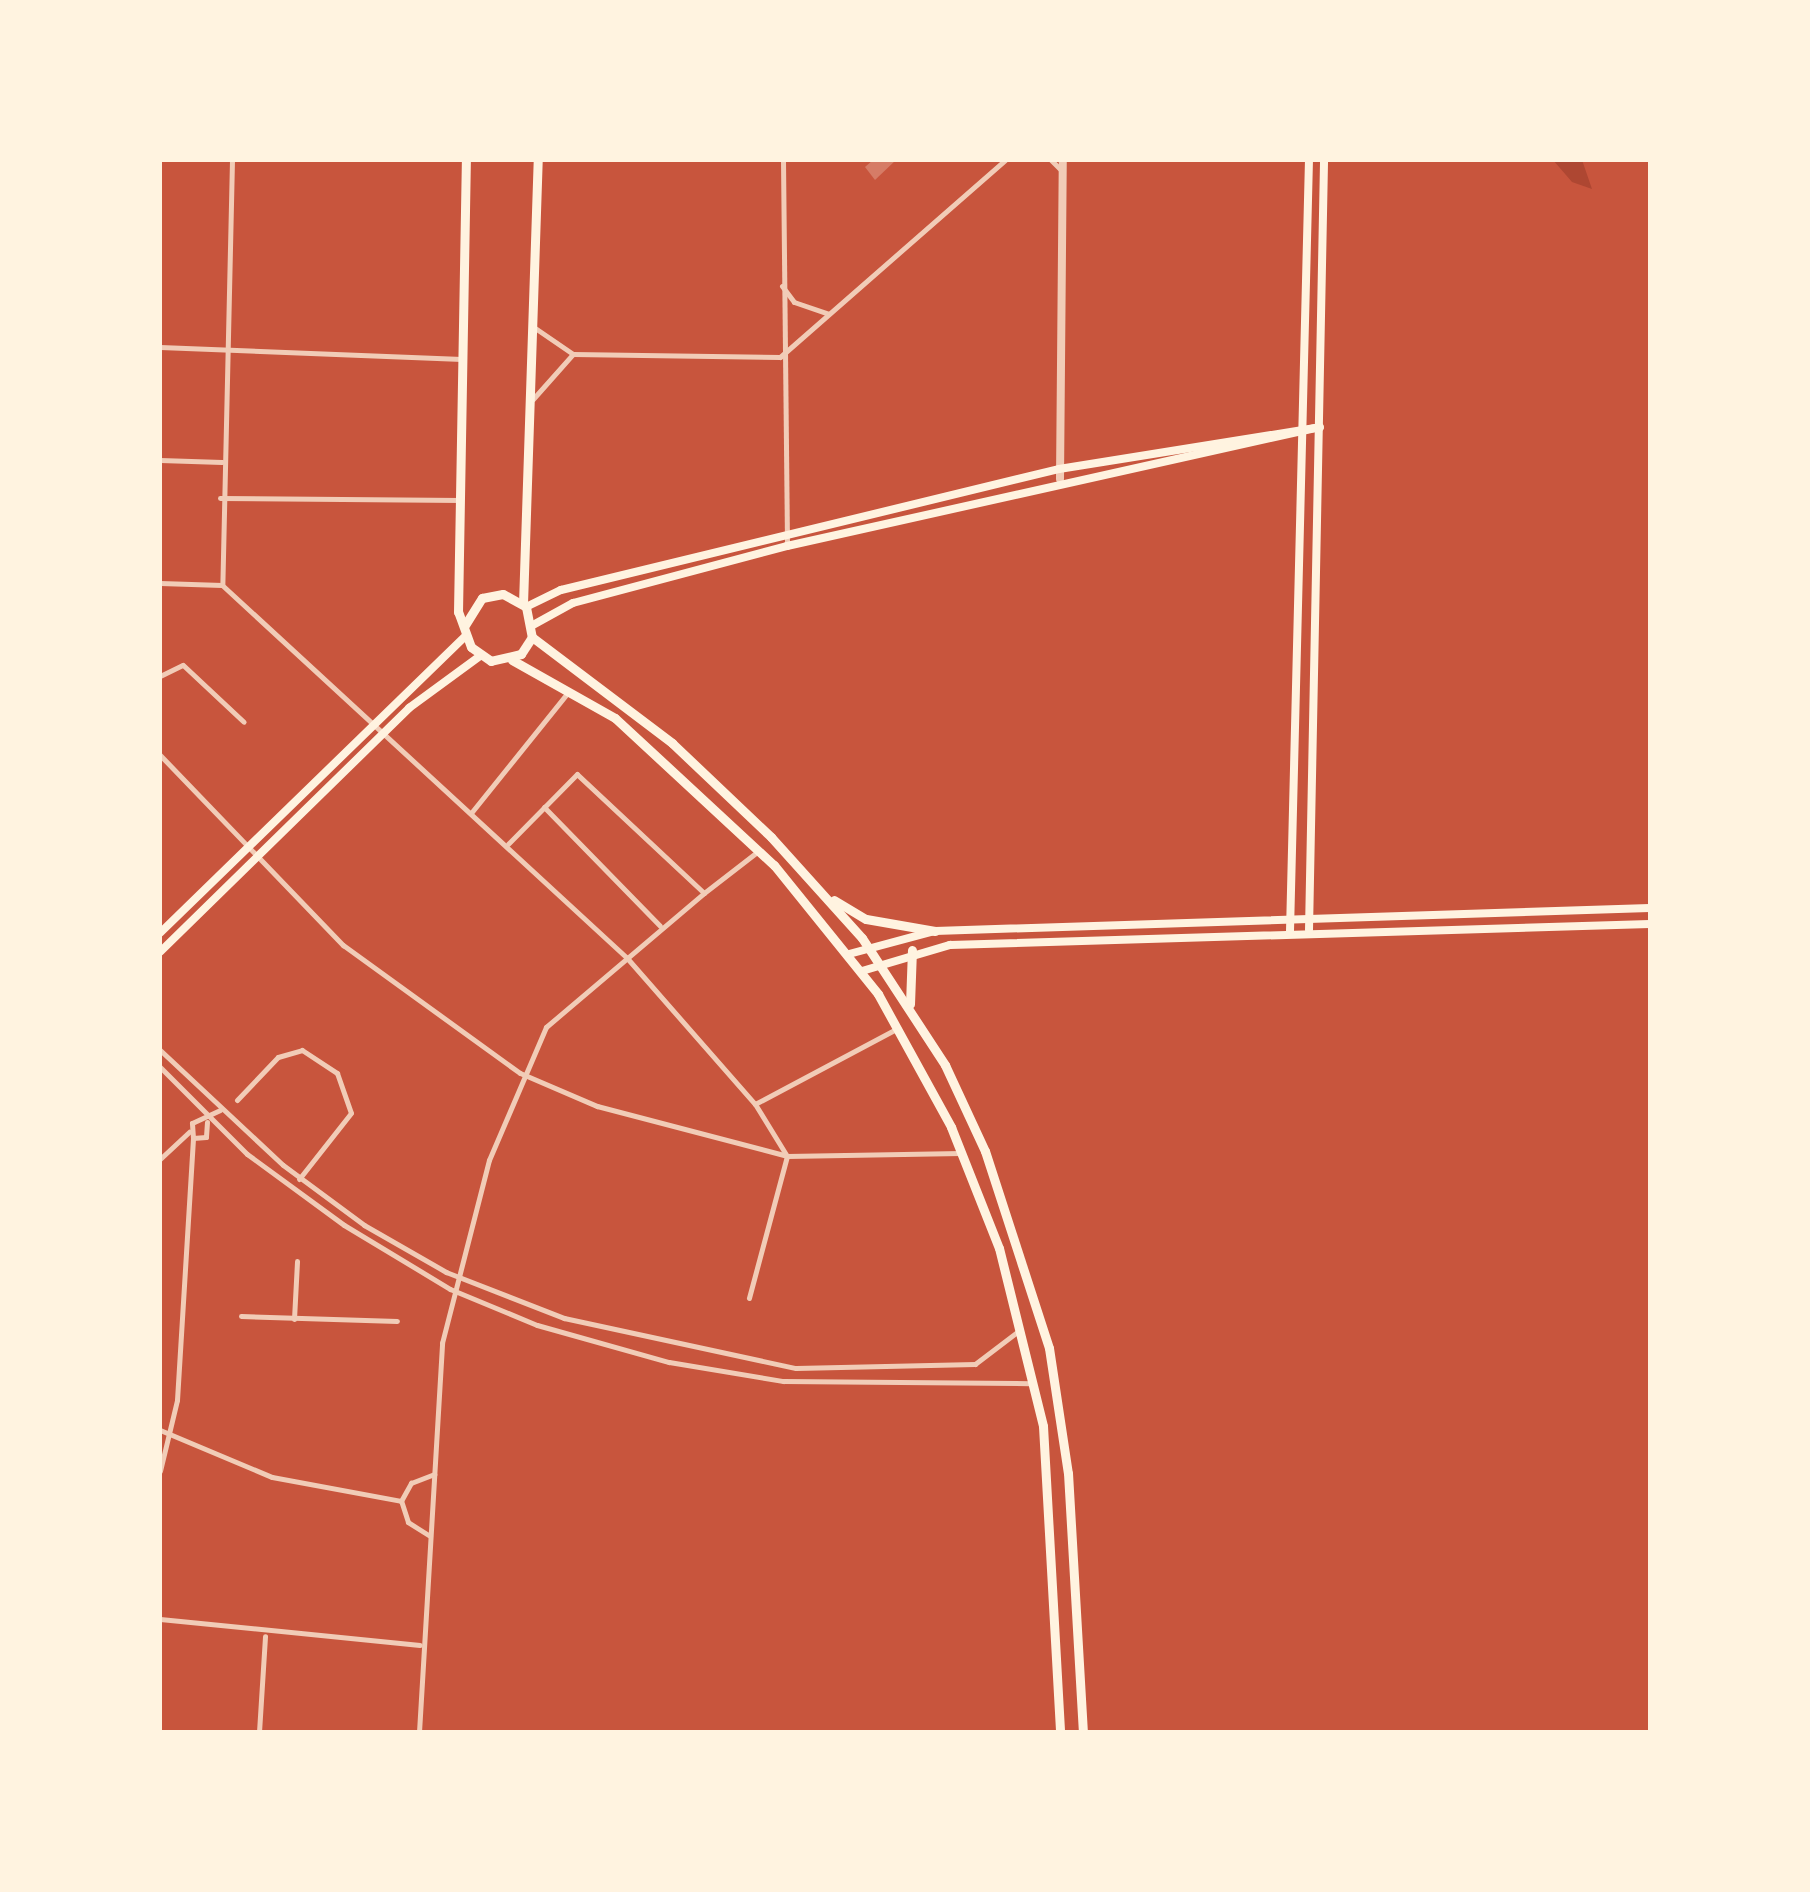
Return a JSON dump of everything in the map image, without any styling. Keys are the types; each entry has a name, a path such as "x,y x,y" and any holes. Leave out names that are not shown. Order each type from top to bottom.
{"main road":[{"path":"466,160 460,500 465,630 480,656"},
{"path":"512,660 532,637 533,625 524,605 538,160"},
{"path":"1290,931 1306,436 1309,160"},
{"path":"1308,930 1324,160"},
{"path":"160,932 465,630 482,598 524,605 786,535 1059,469 1306,423 1320,427"},
{"path":"533,625 573,603 787,546 1060,480 1306,436 1320,427"},
{"path":"532,637 672,743 826,895 881,962 910,1007 986,1150 1049,1348 1068,1473 1083,1732"},
{"path":"160,952 384,731 480,656 512,660 570,690 680,771 760,850 862,971 898,1028 963,1153 1021,1325 1035,1384 1060,1732"},
{"path":"826,895 866,920 935,931"},
{"path":"849,954 935,931 1309,913 1650,908"},
{"path":"1115,922 1117,938"},
{"path":"862,971 916,949 1308,930 1650,924"},
{"path":"910,1007 915,936"}],"street":[{"path":"222,585 220,498 232,160"},
{"path":"783,160 780,358 787,546"},
{"path":"535,328 572,354 780,358 1005,160"},
{"path":"1050,160 1062,171"},
{"path":"1060,480 1062,160"},
{"path":"782,285 794,302 828,314"},
{"path":"160,346 462,358"},
{"path":"532,400 572,354"},
{"path":"160,460 222,462"},
{"path":"220,498 460,500"},
{"path":"160,583 222,585 367,728 384,731 627,958 755,1104 787,1156 749,1298"},
{"path":"160,676 182,665 244,722"},
{"path":"470,813 570,690"},
{"path":"160,755 343,944 520,1073 597,1106 787,1156 963,1153"},
{"path":"508,844 544,807 584,776 704,893"},
{"path":"544,807 660,926"},
{"path":"418,1732 421,1646 450,1290 520,1073 546,1028 660,926 760,850"},
{"path":"755,1104 898,1028"},
{"path":"160,1050 220,1110 299,1179 454,1274 631,1337 736,1362 847,1368 975,1364 1021,1325"},
{"path":"237,1100 278,1058 302,1050 336,1072 351,1113 299,1179"},
{"path":"160,1067 209,1120 288,1186 450,1290 670,1362 847,1381 1035,1384"},
{"path":"160,1470 170,1436 191,1135 194,1121 209,1120 220,1110"},
{"path":"160,1159 191,1135 208,1135 209,1120"},
{"path":"294,1320 297,1261"},
{"path":"241,1316 397,1322"},
{"path":"847,1368 847,1381"},
{"path":"160,1430 272,1477 401,1501"},
{"path":"430,1536 408,1522 401,1501 411,1483 434,1474"},
{"path":"160,1619 266,1636 421,1646"},
{"path":"259,1732 266,1636"}],"shaded area":[{"path":"1553,160 1582,160 1592,189 1572,182"}],"building":[{"path":"873,160 896,160 875,180 865,167"}]}
